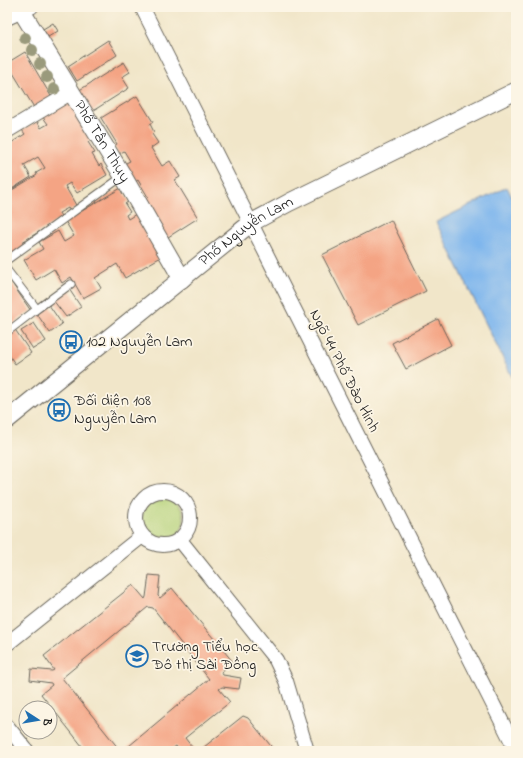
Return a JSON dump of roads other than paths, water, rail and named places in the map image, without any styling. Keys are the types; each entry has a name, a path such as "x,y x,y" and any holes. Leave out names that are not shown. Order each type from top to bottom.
{"street":[{"name":"Ngõ 44 Phố Đào Hinh","path":"142,7 516,750"},
{"name":"Phố Tân Thụy","path":"20,11 124,176 182,279"},
{"name":"Phố Nguyễn Lam","path":"7,420 251,223 290,202 516,91"},
{"path":"7,131 72,92"},
{"path":"165,491 174,493 182,498 189,510 190,519 188,528 180,540 169,545 160,546 148,542 142,536 136,523 136,514 139,506 148,495 165,491"},
{"path":"7,644 142,536"},
{"path":"180,540 276,660 286,681 307,751"},
{"path":"7,726 27,751"}],"lane":[{"path":"7,260 124,176"},
{"path":"7,270 37,309"},
{"path":"7,332 71,284"}],"water":[{"path":"507,187 516,205 516,385 436,222"}],"place":[{"name":"102 Nguyễn Lam","path":"71,342"},
{"name":"Đối diện 108 Nguyễn Lam","path":"59,410"},
{"name":"Trường Tiểu học Đô thị Sài Đồng","path":"137,656"}]}
